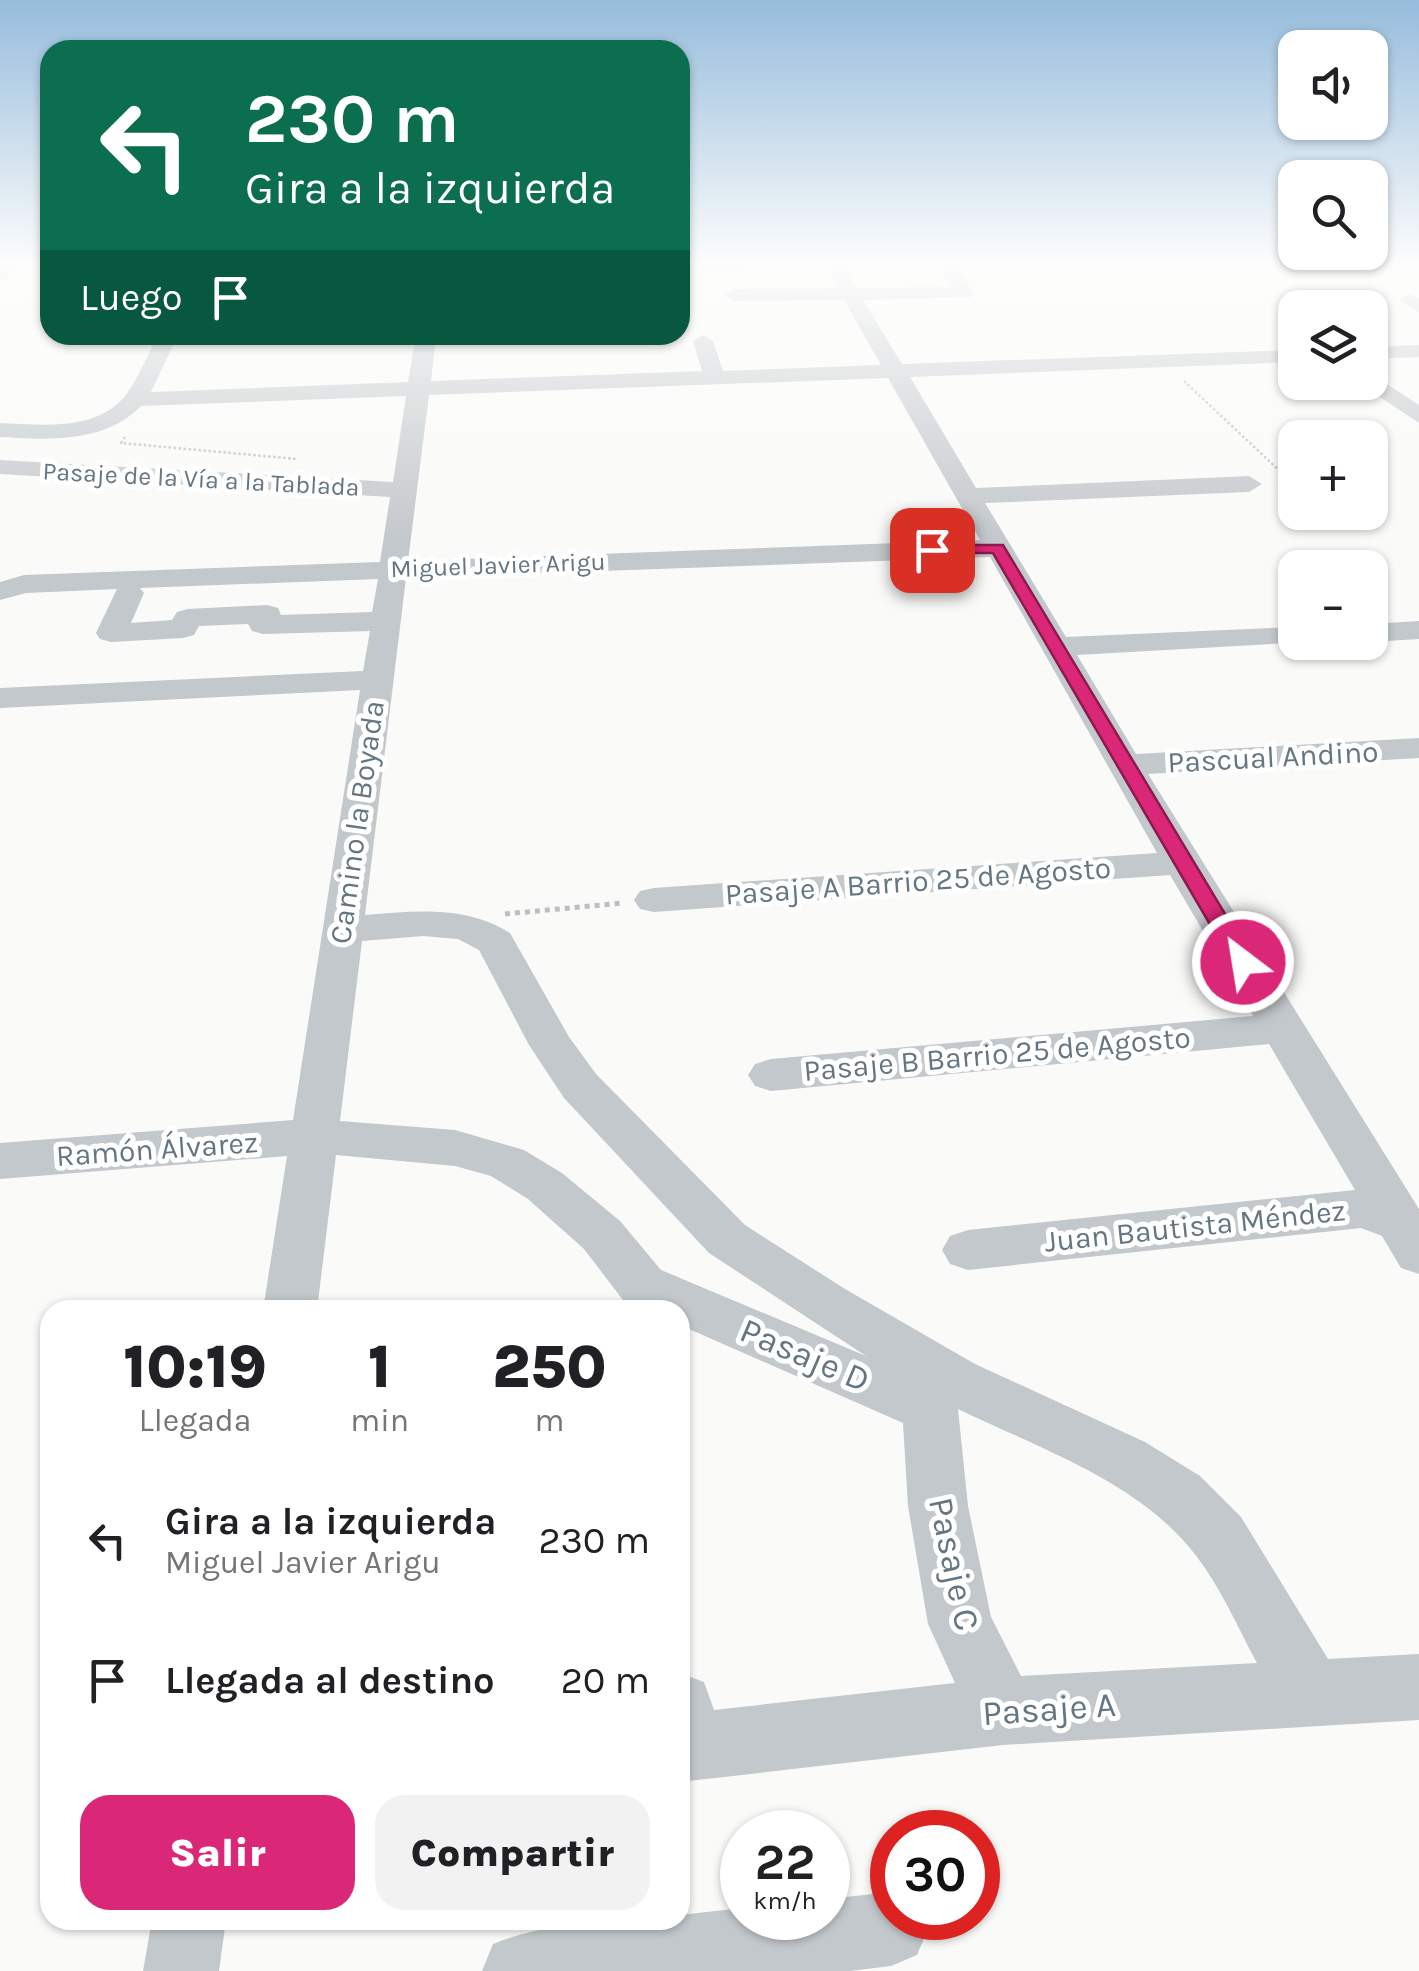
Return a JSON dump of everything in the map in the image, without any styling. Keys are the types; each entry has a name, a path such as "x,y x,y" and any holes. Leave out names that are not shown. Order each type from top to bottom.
{"street":[{"path":"144,398 160,356"},
{"name":"Camino la Boyada","path":"291,1300 424,356"},
{"path":"708,356 715,380"},
{"path":"889,356 1182,863 1412,1234"},
{"path":"0,430 74,429 113,416 144,398 1278,357"},
{"path":"1388,392 1415,410"},
{"name":"Pasaje de la Vía a la Tablada","path":"0,467 402,490"},
{"path":"968,496 1249,484"},
{"name":"Miguel Javier Arigu","path":"0,591 24,584 392,568 998,548"},
{"path":"230,616 242,583"},
{"path":"129,592 111,632 184,629 188,618 267,614 264,626 386,621"},
{"path":"1388,631 1419,630"},
{"path":"105,677 125,632"},
{"path":"1058,647 1278,637"},
{"path":"0,698 376,680"},
{"name":"Pascual Andino","path":"1126,766 1419,748"},
{"name":"Pasaje A Barrio 25 de Agosto","path":"654,900 1182,863"},
{"path":"342,929 458,924 482,930 496,942 550,1045 580,1086 727,1239 826,1305 943,1395 1124,1460 1179,1495 1219,1537 1312,1694"},
{"name":"Pasaje B Barrio 25 de Agosto","path":"772,1075 1283,1028"},
{"name":"Pasaje D","path":"314,1136 455,1148 507,1163 545,1186 602,1235 643,1297"},
{"name":"Ramón Álvarez","path":"0,1161 314,1136"},
{"name":"Juan Bautista Méndez","path":"968,1250 1362,1209 1412,1234"},
{"name":"Pasaje D","path":"690,1312 943,1395"},
{"name":"Pasaje C","path":"943,1395 938,1506 960,1624 1002,1711"},
{"name":"Pasaje A","path":"690,1733 1419,1688"},
{"path":"181,1971 187,1930"},
{"path":"520,1971 870,1931"}],"path":[{"path":"1164,361 1278,469"},
{"path":"144,398 121,443 309,460"},
{"path":"458,924 475,916 654,900"}],"route":[{"path":"932,550 998,548 1243,962"}]}
